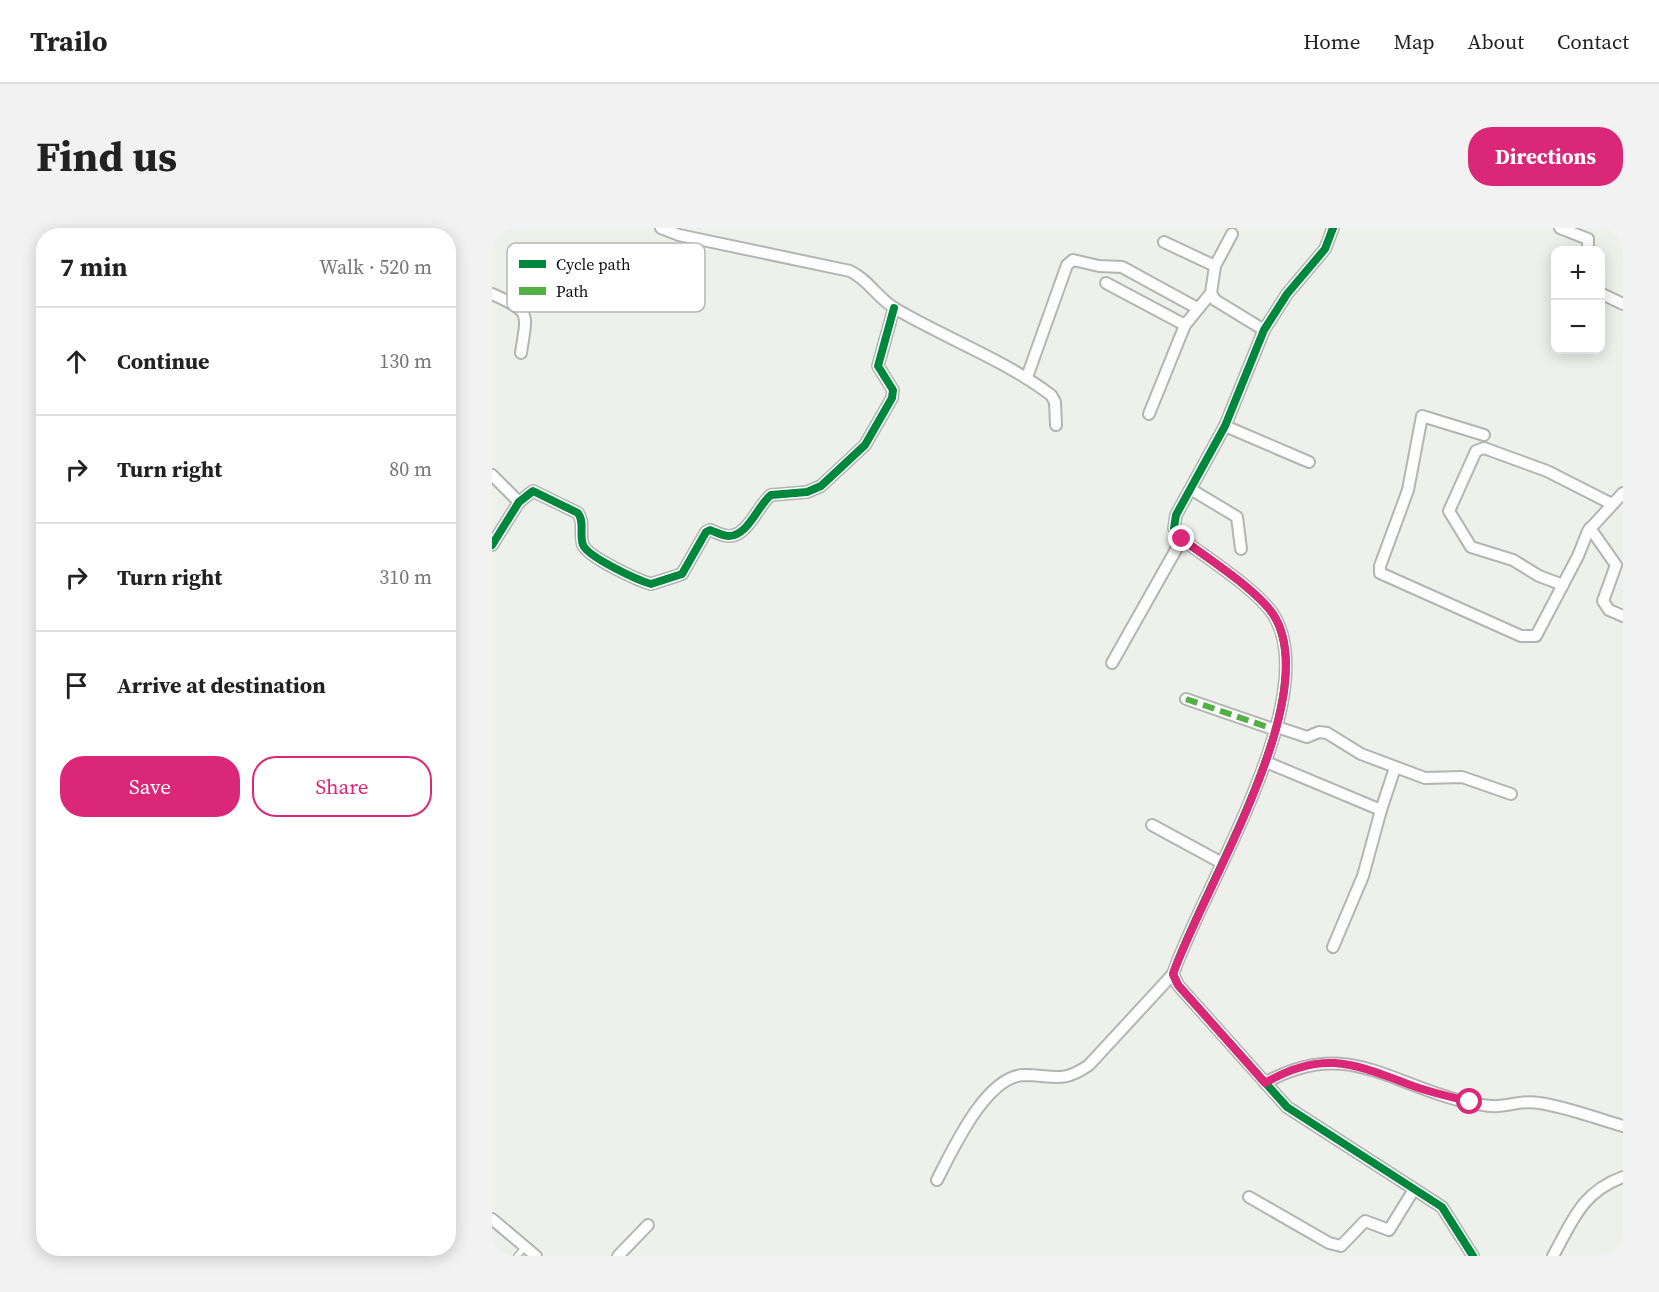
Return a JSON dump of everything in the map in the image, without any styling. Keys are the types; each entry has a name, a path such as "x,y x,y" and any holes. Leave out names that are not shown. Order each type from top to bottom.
{"street":[{"path":"661,228 679,235 737,246 769,256 850,271 867,281 894,308 1027,377 1051,394 1055,402 1056,425"},
{"path":"937,1180 956,1143 994,1087 1013,1076 1056,1079 1072,1077 1089,1065 1173,974 1266,762 1277,729 1286,679 1285,650 1273,614 1254,595 1182,539 1174,528 1176,515 1192,490 1225,426 1264,330 1287,294 1325,249 1333,228"},
{"path":"1560,228 1588,239 1588,246"},
{"path":"1149,414 1185,326 1210,293 1215,266 1232,234"},
{"path":"1164,242 1215,266"},
{"path":"1027,377 1067,265 1073,260 1099,266 1122,267 1197,309"},
{"path":"1106,283 1185,326"},
{"path":"1210,293 1215,300 1264,330"},
{"path":"492,294 507,302"},
{"path":"1605,295 1623,304"},
{"path":"492,545 519,502 533,491 578,513 581,518 582,540 589,553 643,582 658,583 682,574 706,532 710,530 726,536 734,535 746,525 771,495 815,490 865,445 892,398 893,390 878,366 894,308"},
{"path":"521,353 526,319 524,312"},
{"path":"1484,435 1422,416 1407,490 1380,566 1380,573 1529,638 1536,636 1590,528 1623,493"},
{"path":"1225,426 1309,462"},
{"path":"1563,585 1539,576 1513,560 1471,547 1465,541 1449,510 1476,451 1484,448 1547,471 1612,504"},
{"path":"492,475 519,502"},
{"path":"1192,490 1237,517 1241,549"},
{"path":"1590,528 1616,565 1603,602 1609,610 1623,616"},
{"path":"1112,663 1182,539"},
{"path":"1186,699 1307,737 1319,732 1327,733 1360,754 1430,779 1461,777 1511,794"},
{"path":"1266,762 1381,810"},
{"path":"1333,947 1363,876 1395,768"},
{"path":"1152,825 1222,863"},
{"path":"1173,974 1178,985 1287,1107 1413,1191 1442,1207 1473,1256"},
{"path":"1265,1083 1288,1069 1309,1064 1340,1063 1364,1067 1418,1088 1470,1102 1497,1106 1539,1103 1623,1126"},
{"path":"1553,1256 1589,1195 1598,1188 1623,1177"},
{"path":"1249,1197 1329,1243 1341,1246 1365,1221 1389,1230 1413,1191"},
{"path":"492,1219 537,1256"},
{"path":"618,1256 648,1225"}],"lane":[{"path":"518,1256 526,1246"}],"marked path":[{"path":"1186,699 1276,730"}],"cycle path":[{"path":"1333,228 1325,249 1287,294 1264,330 1225,426 1176,515 1174,528 1182,539 1243,584 1265,604 1273,614 1285,650 1284,693 1272,742 1231,845 1173,974 1178,985 1287,1107 1442,1207 1473,1256"},
{"path":"492,545 519,502 533,491 578,513 583,545 594,556 614,568 651,584 682,574 706,532 710,530 726,536 736,535 747,526 771,495 807,492 821,486 865,445 892,398 893,390 878,366 894,308"}],"route":[{"path":"1182,539 1254,595 1273,614 1281,632 1285,650 1286,679 1282,710 1266,762 1177,963 1173,974 1178,985 1265,1083 1288,1069 1309,1064 1340,1063 1364,1067 1418,1088 1470,1102"}]}
